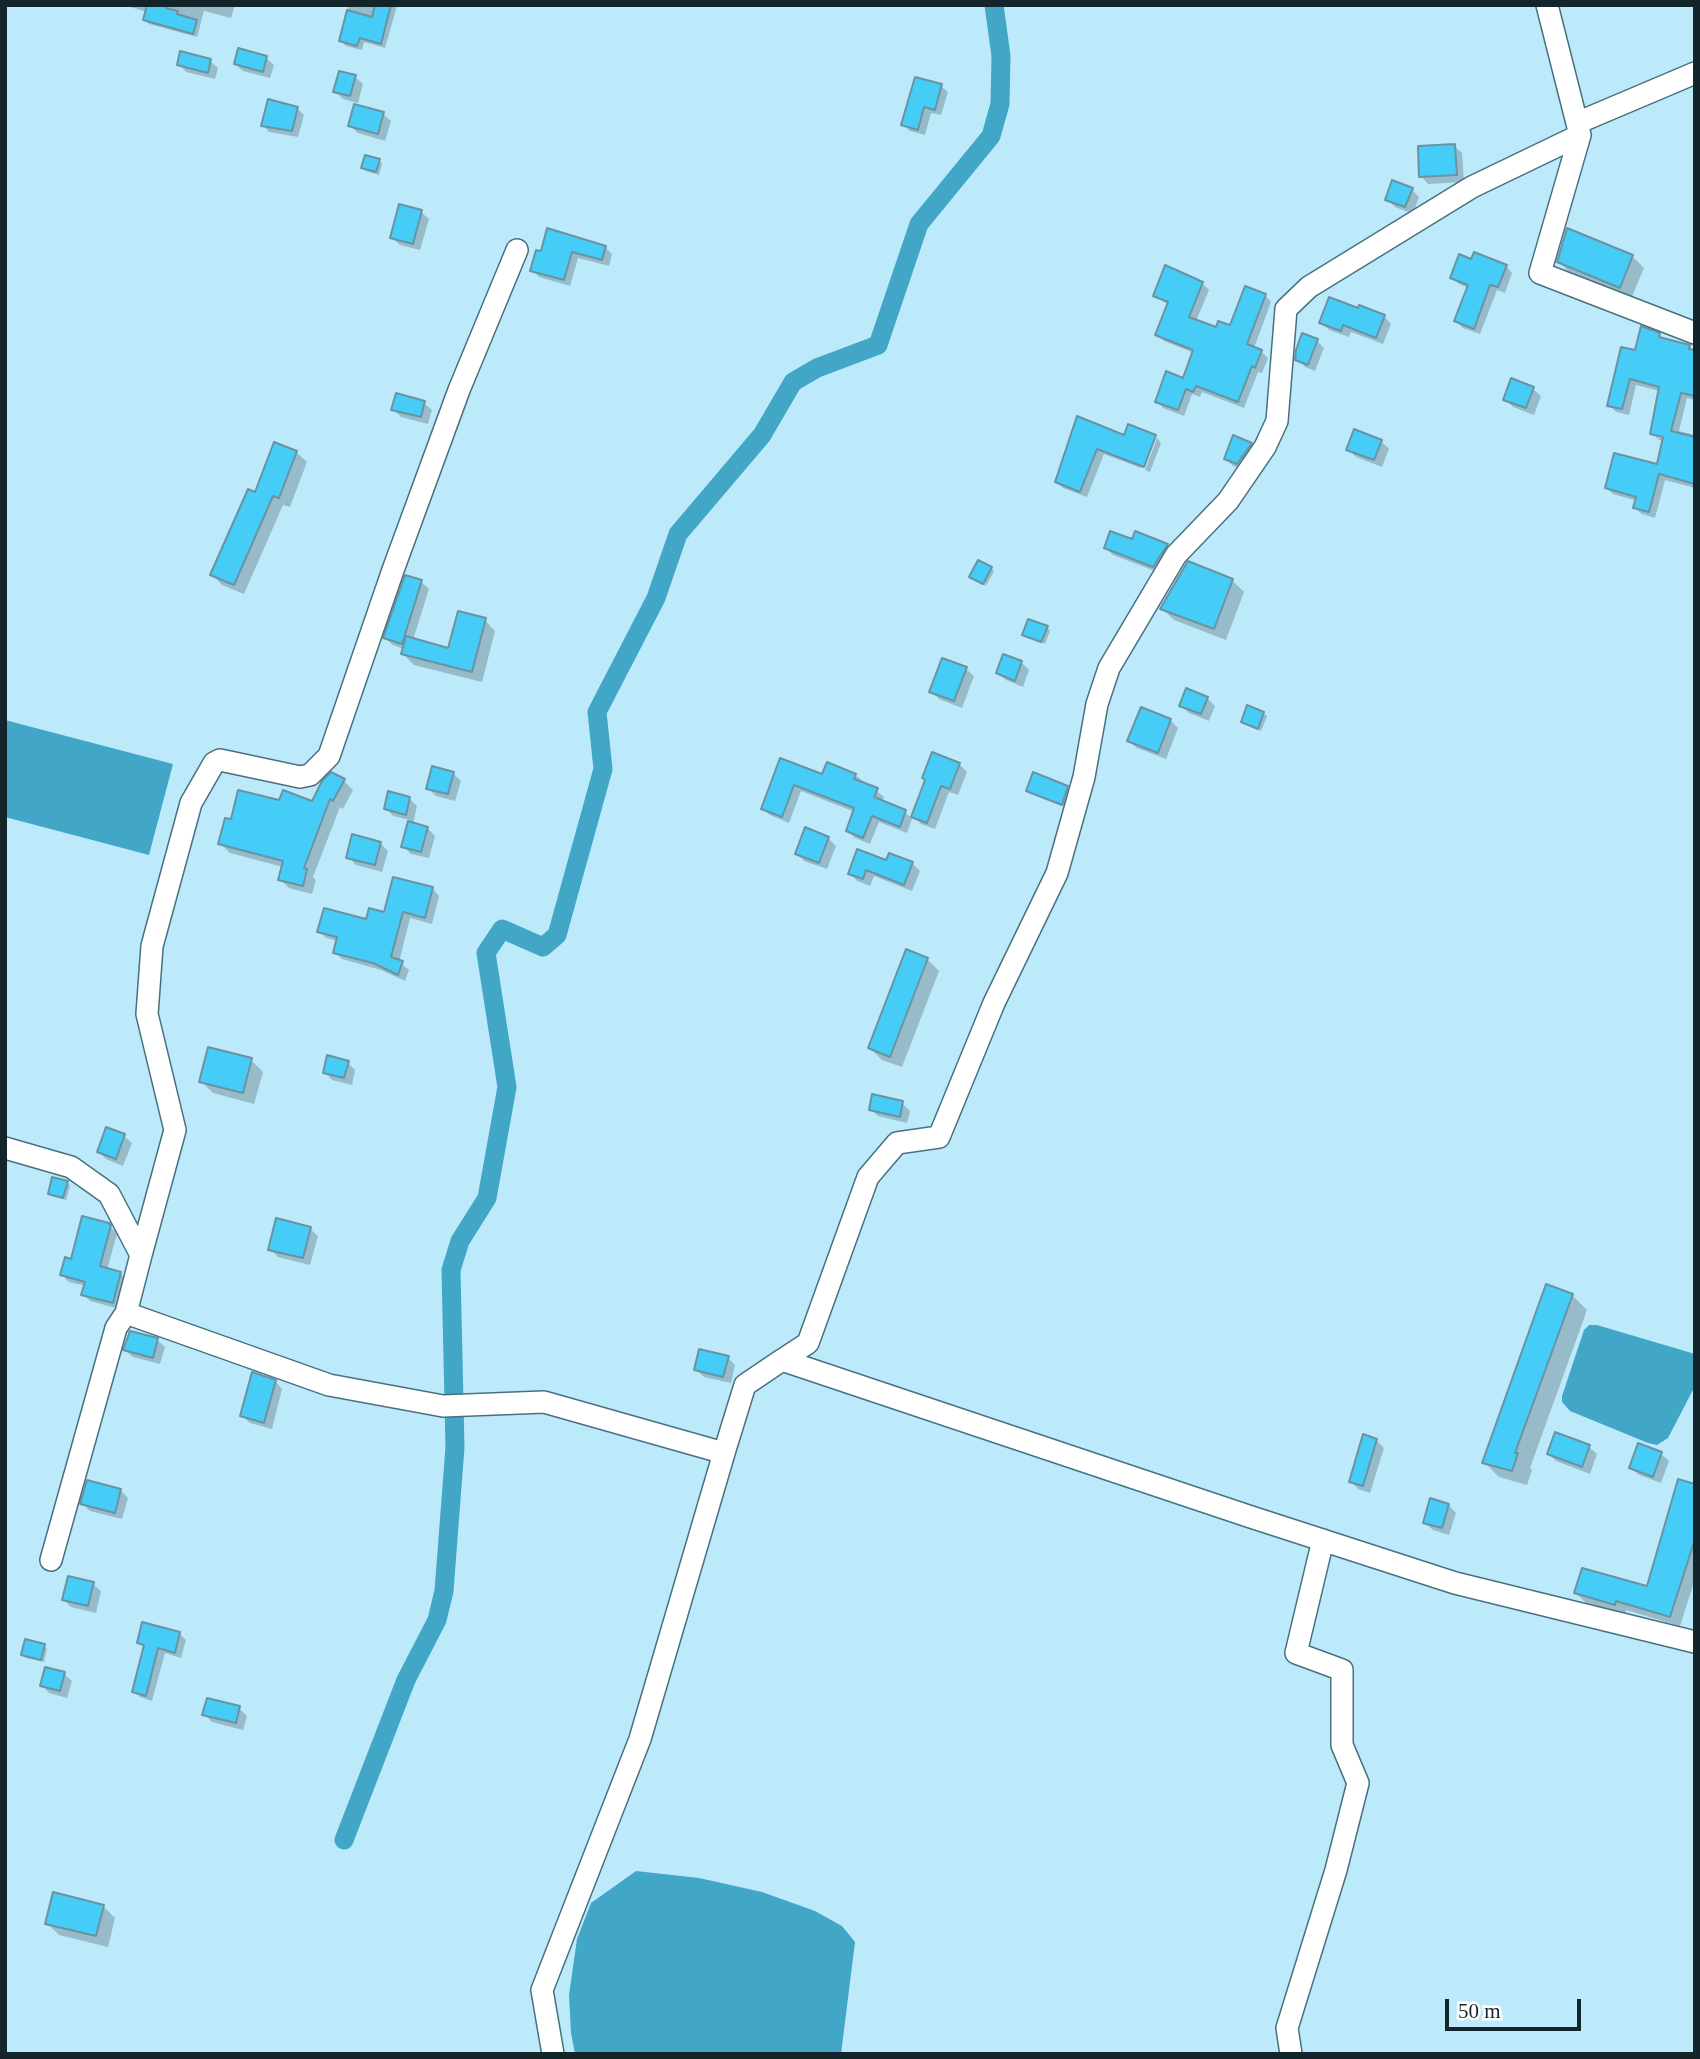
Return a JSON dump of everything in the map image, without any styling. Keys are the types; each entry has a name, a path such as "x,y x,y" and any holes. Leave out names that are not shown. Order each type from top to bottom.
{"street":[{"path":"1547,5 1579,129 1540,273 1695,333"},
{"path":"553,2054 542,1990 640,1739 745,1385 808,1342 868,1177 897,1143 939,1137 995,1003 1057,873 1084,777 1097,704 1109,668 1176,555 1228,501 1265,447 1277,421 1286,309 1309,287 1472,187 1579,129 1695,73"},
{"path":"51,1560 116,1328 126,1313 175,1130 147,1014 152,946 191,803 214,762 220,760 300,777 310,775 329,756 459,390 517,250"},
{"path":"5,1148 71,1167 109,1194 141,1255"},
{"path":"126,1313 329,1385 443,1406 544,1402 724,1453"},
{"path":"782,1360 1455,1583 1695,1642"},
{"path":"1292,2054 1287,2028 1336,1870 1358,1783 1342,1745 1342,1670 1296,1653 1323,1540"}],"water":[{"path":"5,720 173,764 149,855 5,817"},
{"path":"1589,1325 1597,1325 1695,1354 1695,1386 1668,1438 1657,1445 1570,1411 1562,1402 1584,1330"},
{"path":"636,1871 699,1878 762,1892 815,1911 842,1926 855,1942 841,2054 575,2054 569,1995 577,1939 591,1903"}],"building":[{"path":"147,5 167,5 166,8 178,11 177,14 197,20 193,34 143,20"},
{"path":"375,5 391,5 381,44 360,38 357,46 339,41 347,10 372,17"},
{"path":"238,48 267,56 263,72 234,64"},
{"path":"180,51 211,59 208,73 177,65"},
{"path":"339,71 356,75 350,96 333,92"},
{"path":"915,77 942,84 935,110 924,107 918,130 901,125"},
{"path":"268,99 298,107 292,131 261,126"},
{"path":"354,104 384,112 378,134 348,126"},
{"path":"1455,144 1457,175 1419,177 1418,146"},
{"path":"365,155 380,159 376,172 361,168"},
{"path":"1392,180 1413,188 1405,207 1385,200"},
{"path":"399,204 422,210 413,244 390,238"},
{"path":"547,228 606,246 602,260 572,252 564,280 530,271 536,250 541,251"},
{"path":"1567,228 1633,255 1620,288 1557,262"},
{"path":"1474,252 1507,265 1498,287 1490,285 1474,329 1454,321 1468,285 1450,278 1459,254 1471,259"},
{"path":"1165,265 1203,282 1189,317 1216,327 1218,321 1230,325 1245,286 1266,294 1247,344 1262,350 1255,368 1252,366 1238,402 1196,386 1193,392 1186,389 1178,410 1155,402 1166,371 1183,378 1193,350 1155,335 1168,302 1153,296"},
{"path":"1329,297 1385,315 1376,338 1343,325 1341,331 1319,323"},
{"path":"1641,326 1660,333 1659,337 1690,345 1689,349 1695,350 1695,396 1681,393 1671,431 1695,437 1695,484 1659,474 1649,512 1633,508 1636,497 1605,488 1614,453 1657,464 1663,437 1650,434 1659,387 1630,379 1622,409 1607,406 1621,347 1635,350"},
{"path":"1302,333 1318,339 1308,365 1295,360"},
{"path":"1511,378 1534,387 1526,408 1503,400"},
{"path":"396,393 425,401 421,417 391,410"},
{"path":"1077,416 1124,435 1128,424 1156,435 1144,467 1097,449 1080,492 1055,482"},
{"path":"1354,429 1382,440 1374,460 1346,450"},
{"path":"1233,435 1252,443 1237,464 1224,459"},
{"path":"274,442 297,451 279,498 273,496 234,585 210,575 248,489 255,492"},
{"path":"1110,531 1132,539 1135,531 1168,544 1153,567 1104,548"},
{"path":"978,560 992,567 983,584 969,577"},
{"path":"1188,561 1233,579 1214,629 1160,609"},
{"path":"405,575 422,580 402,644 383,638"},
{"path":"458,611 486,618 472,672 401,654 406,636 448,648"},
{"path":"1028,619 1048,626 1041,642 1022,635"},
{"path":"1003,654 1022,661 1015,681 996,673"},
{"path":"942,658 967,667 954,701 929,692"},
{"path":"1186,688 1208,697 1201,714 1179,706"},
{"path":"1247,705 1264,712 1258,729 1241,722"},
{"path":"1141,707 1171,719 1158,753 1127,741"},
{"path":"932,752 960,763 950,789 941,786 927,823 911,817"},
{"path":"780,758 822,774 827,762 856,774 854,779 878,788 874,797 906,810 900,827 872,816 863,838 846,831 854,808 794,785 782,817 761,809"},
{"path":"432,766 454,772 448,794 426,789"},
{"path":"331,772 345,779 333,801 330,799 304,868 307,869 303,886 278,880 283,861 218,844 225,818 231,819 238,790 279,800 283,790 312,801 322,781"},
{"path":"1033,772 1068,786 1062,805 1026,791"},
{"path":"388,791 410,797 406,815 384,809"},
{"path":"408,821 428,827 421,852 401,847"},
{"path":"805,827 829,837 819,863 795,854"},
{"path":"352,834 381,842 375,865 346,858"},
{"path":"857,849 886,860 889,853 913,862 904,885 866,870 863,879 848,874"},
{"path":"393,877 433,887 425,918 403,912 391,957 403,961 398,975 373,963 333,953 337,937 317,932 324,908 366,919 369,908 384,912"},
{"path":"906,949 928,958 890,1057 868,1048"},
{"path":"208,1047 252,1058 243,1093 199,1082"},
{"path":"327,1055 349,1061 344,1078 323,1073"},
{"path":"872,1094 903,1101 900,1117 869,1110"},
{"path":"106,1127 125,1134 116,1159 97,1152"},
{"path":"52,1177 68,1181 63,1198 48,1194"},
{"path":"82,1216 111,1225 100,1266 121,1272 113,1303 81,1295 85,1282 60,1275 65,1257 71,1259"},
{"path":"276,1218 311,1227 303,1258 268,1250"},
{"path":"1546,1284 1573,1294 1515,1453 1518,1453 1512,1471 1482,1463"},
{"path":"130,1331 158,1338 153,1358 123,1350"},
{"path":"699,1349 729,1356 723,1377 694,1370"},
{"path":"252,1372 276,1380 264,1423 240,1416"},
{"path":"1555,1432 1590,1445 1582,1467 1547,1454"},
{"path":"1363,1434 1377,1439 1363,1486 1349,1482"},
{"path":"1638,1443 1662,1452 1653,1477 1629,1468"},
{"path":"1678,1479 1695,1484 1695,1539 1670,1617 1616,1601 1615,1605 1574,1593 1582,1568 1647,1586"},
{"path":"87,1480 121,1489 115,1513 80,1504"},
{"path":"1430,1498 1449,1504 1442,1528 1423,1523"},
{"path":"68,1576 94,1582 88,1606 62,1600"},
{"path":"142,1622 180,1632 175,1653 158,1648 146,1696 132,1692 144,1645 137,1643"},
{"path":"25,1639 45,1644 41,1660 21,1655"},
{"path":"45,1667 65,1672 60,1691 40,1686"},
{"path":"207,1698 240,1706 236,1723 202,1715"},
{"path":"53,1892 104,1905 96,1936 45,1924"}],"waterway":[{"path":"344,1840 406,1680 437,1620 444,1591 455,1447 451,1270 460,1241 487,1198 507,1087 486,953 502,929 543,947 557,935 603,769 597,712 656,598 678,534 762,435 793,382 817,368 878,345 919,224 991,136 1000,104 1001,56 994,5"}]}
